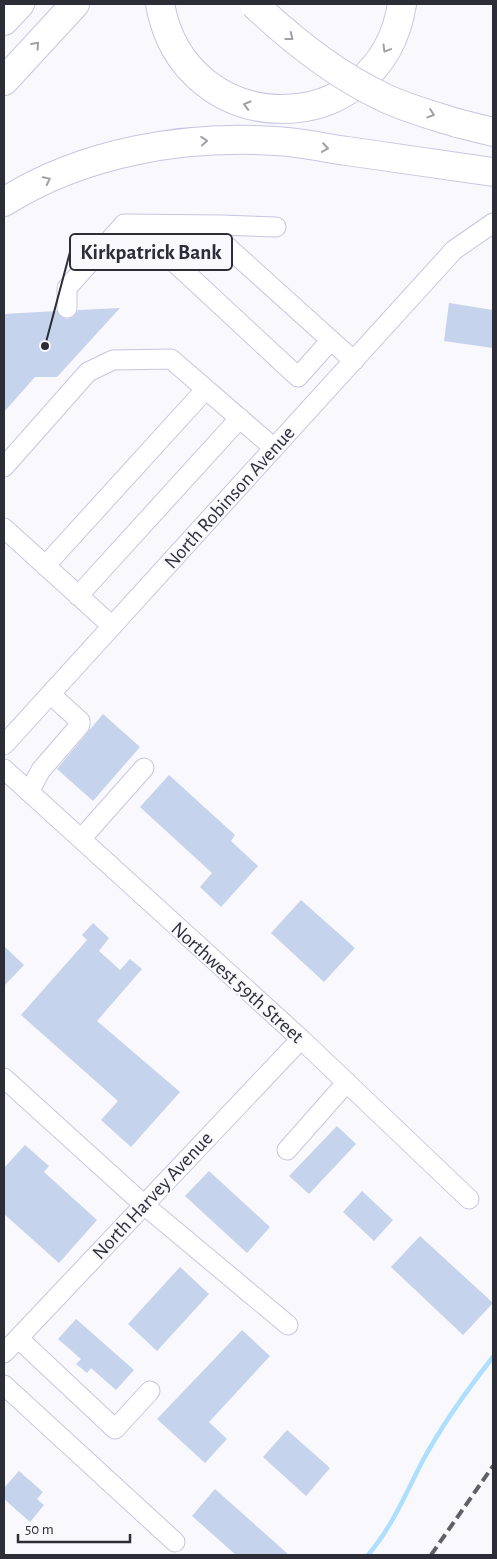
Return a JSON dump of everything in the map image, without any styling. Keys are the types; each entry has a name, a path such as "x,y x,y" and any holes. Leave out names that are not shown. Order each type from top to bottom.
{"highway":[{"path":"4,21 20,4"},
{"path":"4,81 75,4"},
{"path":"160,4 169,36 177,52 201,80 215,90 243,104 278,110 302,109 324,102 345,92 363,79 378,64 389,46 398,26 402,4"},
{"path":"254,4 285,33 332,68 382,97 457,123 493,132"},
{"path":"4,202 53,177 102,159 158,145 220,140 277,141 493,172"}],"street":[{"name":"North Robinson Avenue","path":"4,745 454,250 493,223"},
{"path":"67,308 67,288 124,224 276,227"},
{"path":"133,224 298,377 331,340"},
{"path":"221,225 221,241 354,361"},
{"path":"4,467 88,372 113,360 171,360 274,448"},
{"path":"45,566 206,389"},
{"path":"78,596 240,418"},
{"path":"4,528 112,626"},
{"path":"29,792 41,770 80,725 80,721 50,694"},
{"path":"81,839 144,768"},
{"name":"Northwest 59th Street","path":"4,769 301,1039 468,1199"},
{"name":"North Harvey Avenue","path":"4,1353 301,1039"},
{"path":"4,1078 143,1204 288,1325"},
{"path":"287,1150 346,1082"},
{"path":"18,1338 115,1429 150,1391"},
{"path":"4,1385 175,1542"}],"building":[{"path":"449,303 493,310 493,348 444,341"},
{"path":"120,308 57,377 35,377 4,412 4,314 57,311 61,317 67,319 73,317 78,310"},
{"path":"103,714 140,747 93,801 57,769"},
{"path":"169,775 235,835 231,841 258,866 221,907 200,887 212,873 140,807"},
{"path":"301,900 355,948 324,982 271,933"},
{"path":"93,923 109,938 99,951 120,970 130,959 142,969 97,1021 180,1092 131,1147 101,1120 118,1101 21,1015 87,940 82,935"},
{"path":"4,946 24,965 4,986"},
{"path":"337,1126 356,1144 309,1194 289,1176"},
{"path":"25,1145 49,1166 44,1172 97,1220 59,1263 4,1214 4,1168"},
{"path":"209,1171 270,1227 247,1253 185,1196"},
{"path":"362,1191 393,1220 374,1241 343,1212"},
{"path":"420,1236 493,1303 463,1335 391,1267"},
{"path":"180,1267 209,1294 157,1351 128,1324"},
{"path":"76,1319 134,1370 116,1390 91,1368 87,1373 76,1364 81,1359 58,1339"},
{"path":"242,1330 270,1356 209,1422 227,1439 205,1463 157,1419"},
{"path":"287,1430 330,1468 306,1496 263,1457"},
{"path":"19,1471 43,1492 37,1499 44,1505 30,1522 4,1499 4,1488"},
{"path":"215,1489 289,1555 236,1555 192,1516"}],"waterway":[{"path":"368,1555 391,1522 438,1435 464,1395 493,1357"}],"railway":[{"path":"431,1555 493,1466"}],"place":[{"name":"Kirkpatrick Bank","path":"45,346"}]}
